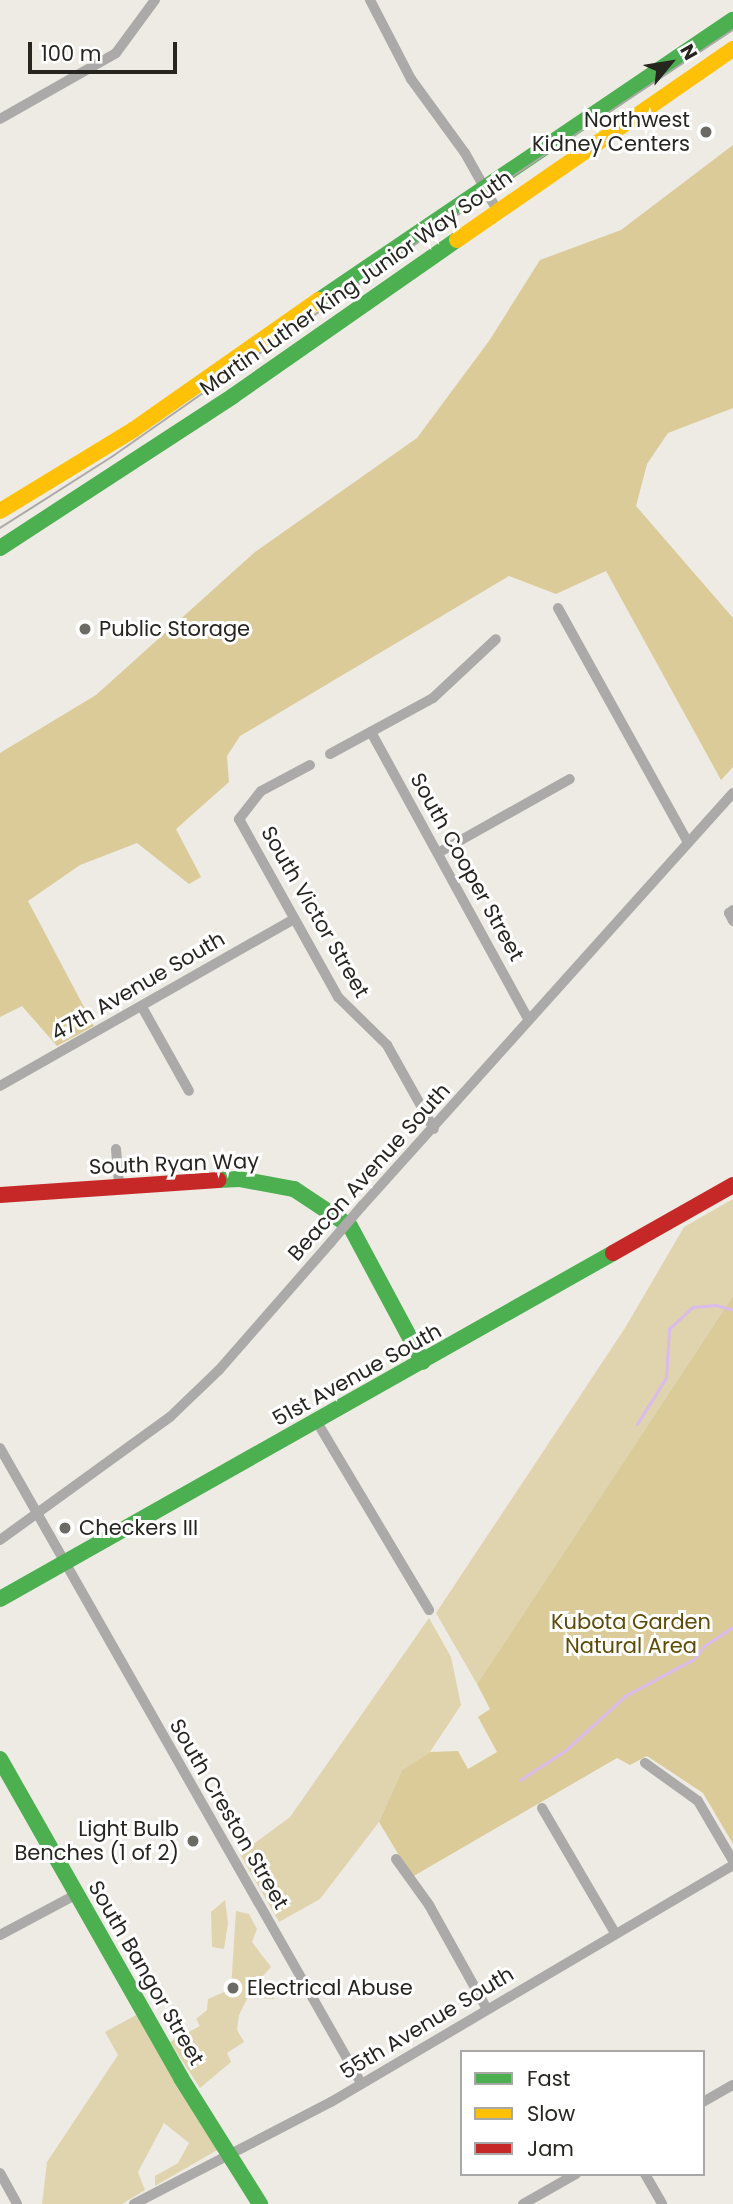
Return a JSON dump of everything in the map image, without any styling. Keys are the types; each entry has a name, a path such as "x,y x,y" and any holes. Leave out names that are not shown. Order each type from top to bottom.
{"street":[{"path":"0,119 116,53 155,0"},
{"path":"370,0 411,79 466,153 498,210"},
{"name":"Martin Luther King Junior Way South","path":"0,511 133,430 483,185 733,20"},
{"name":"Martin Luther King Junior Way South","path":"0,548 233,396 733,49"},
{"path":"558,608 687,841"},
{"path":"330,754 433,698 496,639"},
{"name":"South Cooper Street","path":"370,732 529,1020"},
{"name":"South Victor Street","path":"310,765 261,791 239,813 294,919 345,1007 387,1045 434,1129"},
{"path":"438,853 570,779"},
{"name":"Beacon Avenue South","path":"0,1540 170,1417 219,1370 687,841 733,793"},
{"name":"47th Avenue South","path":"0,1086 294,919"},
{"path":"142,1007 189,1091"},
{"path":"116,1149 120,1186"},
{"name":"South Ryan Way","path":"0,1195 247,1179 278,1184 312,1197 338,1216 361,1242 424,1362"},
{"name":"51st Avenue South","path":"0,1599 424,1362 733,1185"},
{"path":"317,1422 429,1610"},
{"name":"South Creston Street","path":"0,1448 361,2083"},
{"name":"South Bangor Street","path":"0,1759 76,1894 260,2204"},
{"path":"645,1763 698,1801 733,1863"},
{"path":"542,1808 615,1933"},
{"path":"396,1859 429,1905 487,2008"},
{"name":"55th Avenue South","path":"134,2204 361,2083 733,1863"},
{"path":"0,1935 76,1894"},
{"path":"705,2101 733,2085"},
{"path":"0,2173 18,2204"},
{"path":"523,2204 572,2176"},
{"path":"646,2176 662,2204"}],"shaded area":[{"path":"733,1199 733,1296 477,1684 436,1613 625,1328 684,1227"},
{"path":"429,1618 451,1657 461,1705 430,1752 402,1770 379,1822 320,1899 279,1922 240,1854 290,1817"},
{"path":"225,1900 228,1923 224,1949 212,1947 211,1912"},
{"path":"236,1911 249,1914 257,1929 252,1942 271,1967 262,1977 263,1987 272,1990 274,1999 248,1997 239,2015 237,2030 244,2042 227,2053 231,2062 200,2088 170,2042 200,2026 196,2019 207,2010 208,1999 231,1989"},
{"path":"136,2015 219,2149 155,2186 155,2176 178,2163 189,2143 164,2123 138,2172 145,2190 122,2204 42,2204 47,2162 118,2055 105,2032"}],"green space":[{"path":"733,145 733,408 668,433 647,464 636,506 733,618 733,767 721,780 606,571 556,594 509,576 240,736 227,756 229,782 176,829 201,877 189,884 137,843 80,865 28,901 94,1026 57,1046 22,1006 0,1017 0,753 96,695 255,552 417,438 489,341 540,260 621,230"},
{"name":"Kubota Garden Natural Area","path":"733,1296 733,1844 703,1793 647,1756 630,1765 617,1758 412,1877 379,1822 402,1770 430,1752 458,1751 468,1769 497,1752 478,1717 490,1709 477,1684"}],"waterway":[{"path":"637,1424 666,1378 669,1329 693,1307 716,1305 733,1310"},
{"path":"520,1780 566,1750 625,1696 694,1659 704,1646 733,1627"}],"tram line":[{"path":"0,528 113,456 504,182 733,30"}],"traffic: fast":[{"path":"319,300 733,20"},
{"path":"0,548 233,396 457,240"},
{"path":"218,1180 239,1179 294,1189 350,1226 423,1362"},
{"path":"0,1599 613,1253"},
{"path":"0,1759 181,2078 260,2204"}],"traffic: slow":[{"path":"457,240 733,49"},
{"path":"0,511 133,430 319,300"}],"traffic: jam":[{"path":"0,1195 218,1180"},
{"path":"613,1253 733,1185"}],"place":[{"name":"Northwest Kidney Centers","path":"706,132"},
{"name":"Public Storage","path":"85,629"},
{"name":"Checkers III","path":"65,1528"},
{"name":"Light Bulb Benches (1 of 2)","path":"193,1841"},
{"name":"Electrical Abuse","path":"233,1988"}]}
